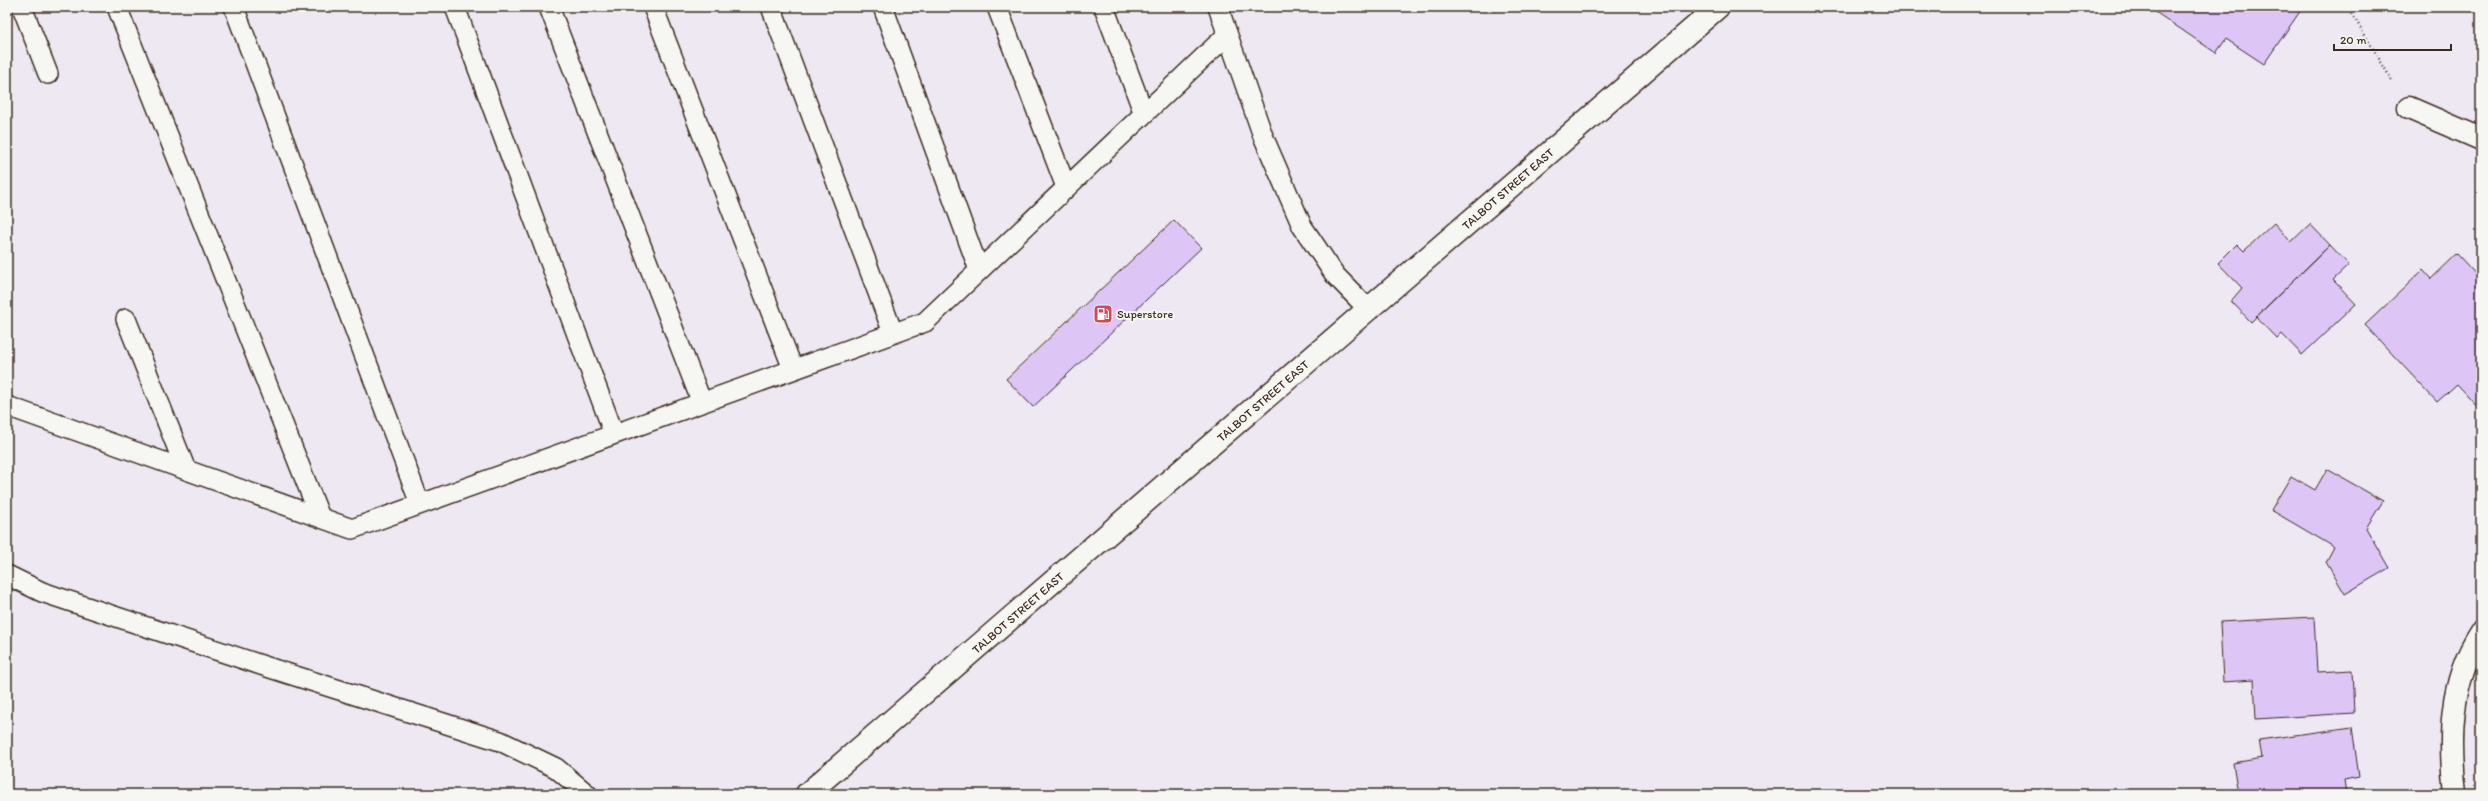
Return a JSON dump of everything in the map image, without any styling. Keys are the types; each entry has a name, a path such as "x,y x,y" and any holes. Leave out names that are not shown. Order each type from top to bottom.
{"main road":[{"name":"TALBOT STREET EAST","path":"807,794 1718,7"},
{"path":"2409,108 2481,140"},
{"path":"2455,794 2451,736 2455,697 2463,668 2481,633"}],"lane":[{"path":"22,7 48,74"},
{"path":"117,7 320,518"},
{"path":"234,7 420,504"},
{"path":"455,7 614,434"},
{"path":"549,7 702,403"},
{"path":"654,7 793,370"},
{"path":"771,7 893,333"},
{"path":"883,7 979,270"},
{"path":"997,7 1066,187"},
{"path":"1104,7 1144,114"},
{"path":"1218,7 1263,136 1302,226 1335,275 1369,310"},
{"path":"7,406 320,518 352,528 925,322 1227,35"},
{"path":"126,319 186,470"},
{"path":"7,575 42,592 264,666 500,741 556,768 587,794"}],"path":[{"path":"2348,7 2409,108"}],"building":[{"path":"2148,7 2303,7 2264,64 2226,39 2216,53"},
{"name":"Superstore","path":"1174,220 1201,248 1033,407 1006,379"},
{"path":"2274,223 2291,242 2310,224 2330,245 2251,322 2231,301 2242,288 2218,263 2237,244 2244,251"},
{"path":"2330,245 2349,265 2333,280 2356,304 2302,355 2282,334 2277,339 2256,317"},
{"path":"2457,254 2481,280 2481,410 2457,384 2437,402 2365,325 2423,270 2431,279"},
{"path":"2327,469 2383,501 2366,528 2389,568 2345,594 2326,562 2334,547 2271,510 2291,476 2315,490"},
{"path":"2314,617 2317,672 2352,670 2354,713 2256,719 2254,680 2223,682 2220,622"},
{"path":"2352,727 2359,777 2344,780 2346,794 2238,794 2233,763 2262,758 2259,740"}],"place":[{"name":"Superstore","path":"1103,314"}]}
